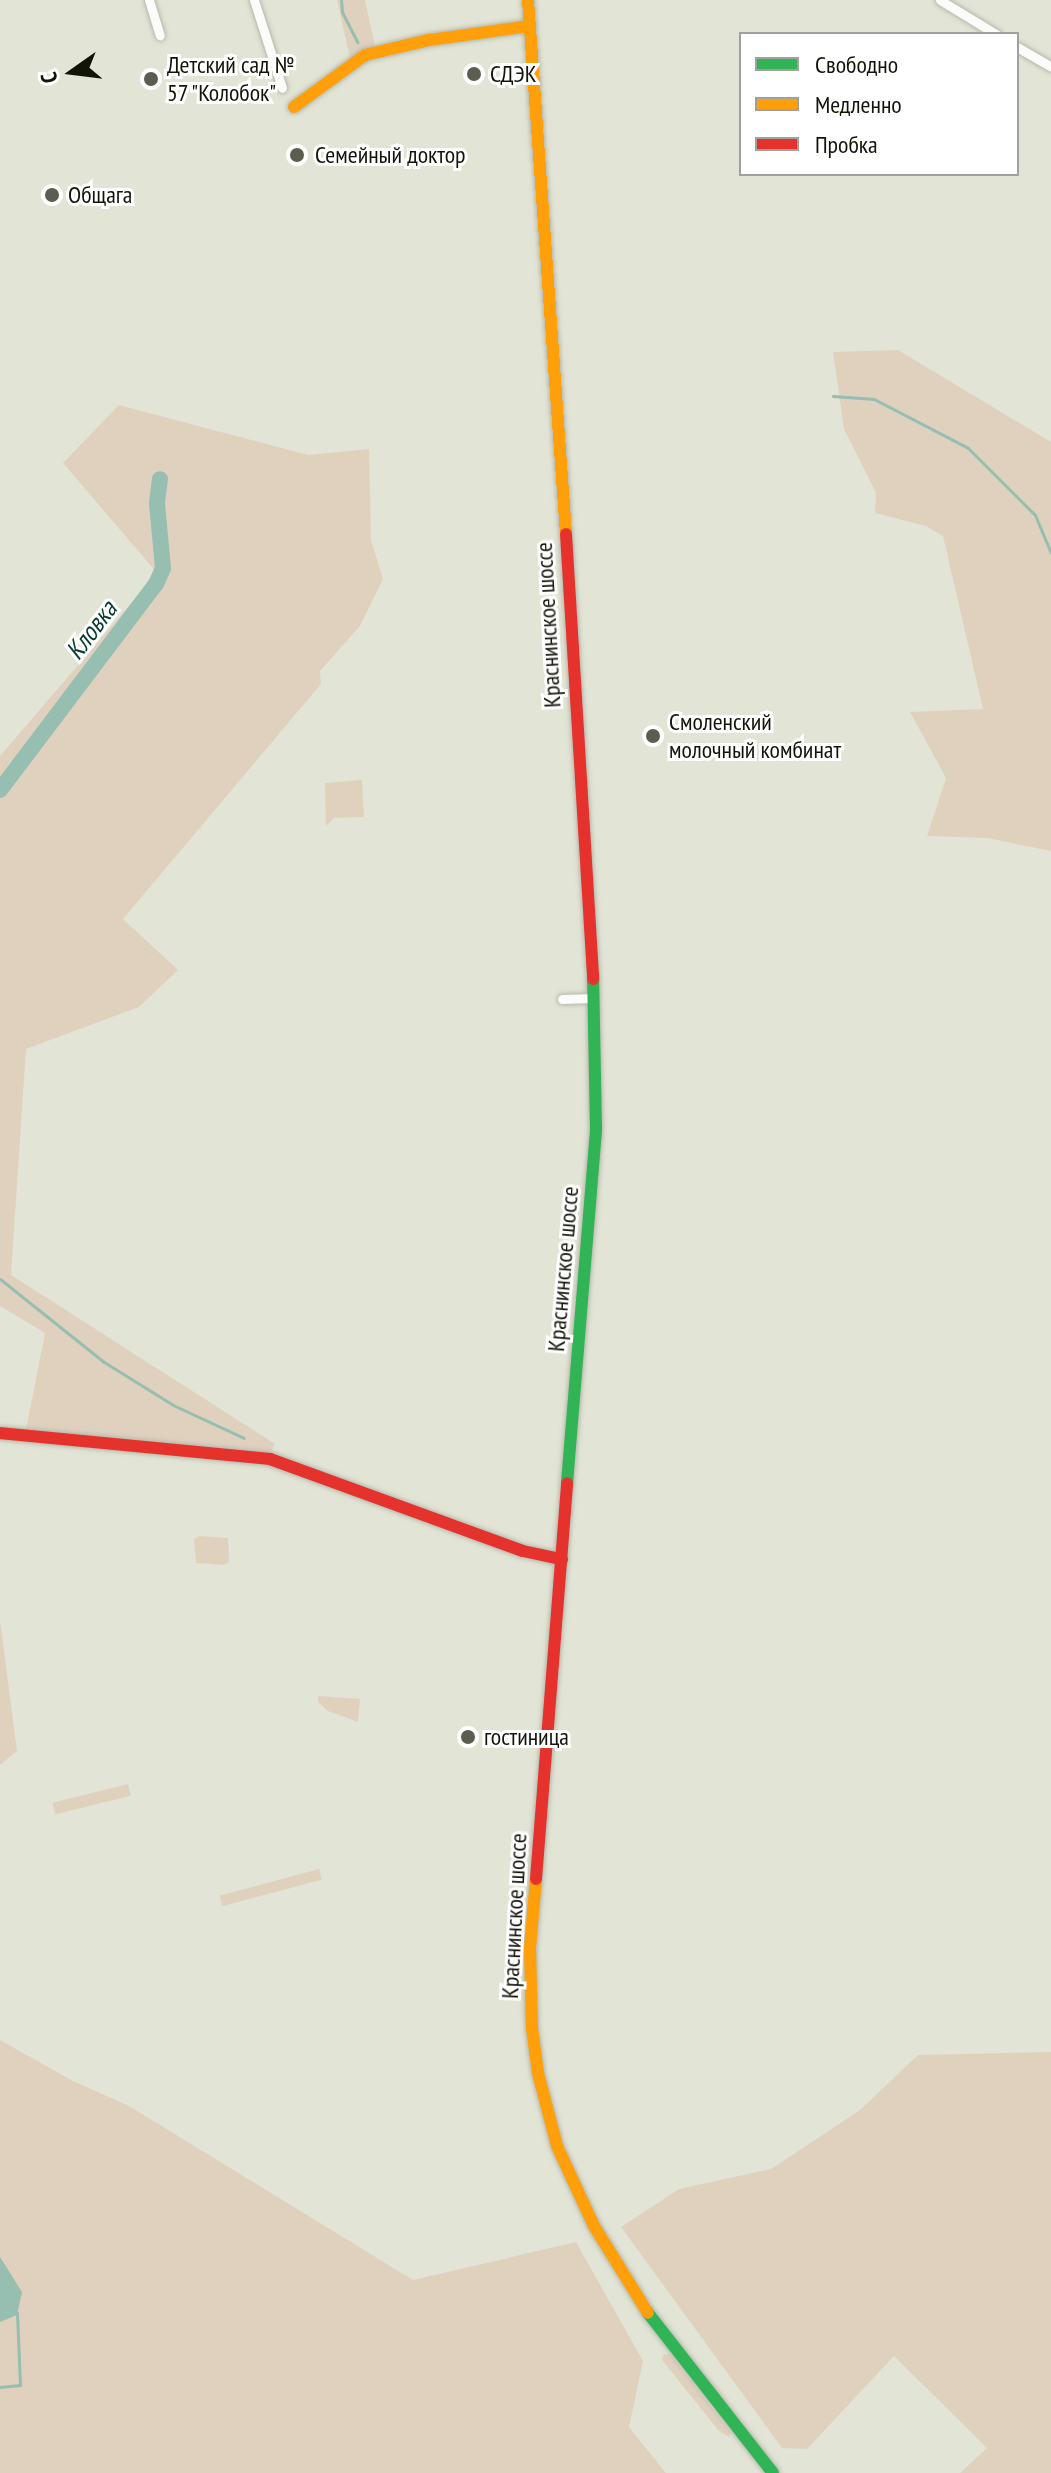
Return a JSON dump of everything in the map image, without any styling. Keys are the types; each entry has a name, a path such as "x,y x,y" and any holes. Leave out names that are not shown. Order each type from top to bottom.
{"main road":[{"name":"Краснинское шоссе","path":"528,0 544,190 594,998 596,1129 530,1948 532,2028 541,2087 562,2160 594,2226 642,2306 773,2473"},
{"path":"294,107 365,55 429,40 530,26"},
{"path":"0,1433 270,1459 523,1551 562,1559"}],"street":[{"path":"149,0 160,35"},
{"path":"254,0 282,88"},
{"path":"940,0 993,32"},
{"path":"1019,48 1051,67"},
{"path":"562,999 594,998"}],"shaded area":[{"path":"337,0 365,0 375,46 350,58"},
{"path":"898,350 1051,442 1051,851 987,838 927,836 946,778 910,712 983,709 943,536 926,526 875,513 876,493 844,429 833,352"},
{"path":"119,405 308,455 369,449 371,540 383,579 360,626 320,671 321,684 123,919 178,970 139,1007 26,1049 11,1275 275,1444 270,1454 26,1430 45,1333 0,1306 0,756 157,573 63,463"},
{"path":"362,780 364,817 334,818 326,826 325,783"},
{"path":"199,1536 228,1538 229,1562 224,1565 196,1563 194,1539"},
{"path":"0,1620 17,1751 0,1765"},
{"path":"318,1696 360,1699 358,1722 328,1711 318,1702"},
{"path":"128,1784 131,1796 55,1815 52,1803"},
{"path":"319,1869 322,1880 222,1906 220,1896"},
{"path":"0,2040 73,2081 129,2106 413,2280 576,2242 643,2361 629,2427 666,2473 0,2473"},
{"path":"1051,2052 1051,2473 960,2473 987,2448 894,2356 807,2449 782,2448 621,2227 679,2189 771,2169 860,2110 918,2055"},
{"path":"670,2354 731,2433 729,2437 719,2431 662,2360 663,2355"}],"water":[{"path":"0,2257 22,2292 17,2315 0,2322"}],"waterway":[{"path":"341,0 342,12 357,42"},
{"path":"833,396 874,399 968,448 1035,515 1051,553"},
{"name":"Кловка","path":"0,790 156,584 163,568 157,503 160,479"},
{"path":"0,1279 104,1362 173,1405 244,1438"},
{"path":"0,2387 20,2385 17,2313"}],"traffic: fast":[{"path":"567,1483 596,1129 593,979"},
{"path":"648,2313 773,2473"}],"traffic: slow":[{"path":"528,0 566,534"},
{"path":"294,107 365,55 429,40 530,26"},
{"path":"536,1879 530,1948 532,2028 538,2073 557,2146 594,2226 648,2313"}],"traffic: jam":[{"path":"566,534 593,979"},
{"path":"0,1433 270,1459 523,1551 562,1559"},
{"path":"536,1879 567,1483"}],"place":[{"name":"СДЭК","path":"474,74"},
{"name":"Детский сад № 57 \"Колобок\"","path":"151,79"},
{"name":"Семейный доктор","path":"297,155"},
{"name":"Общага","path":"52,195"},
{"name":"Смоленский молочный комбинат","path":"653,736"},
{"name":"гостиница","path":"468,1737"}]}
